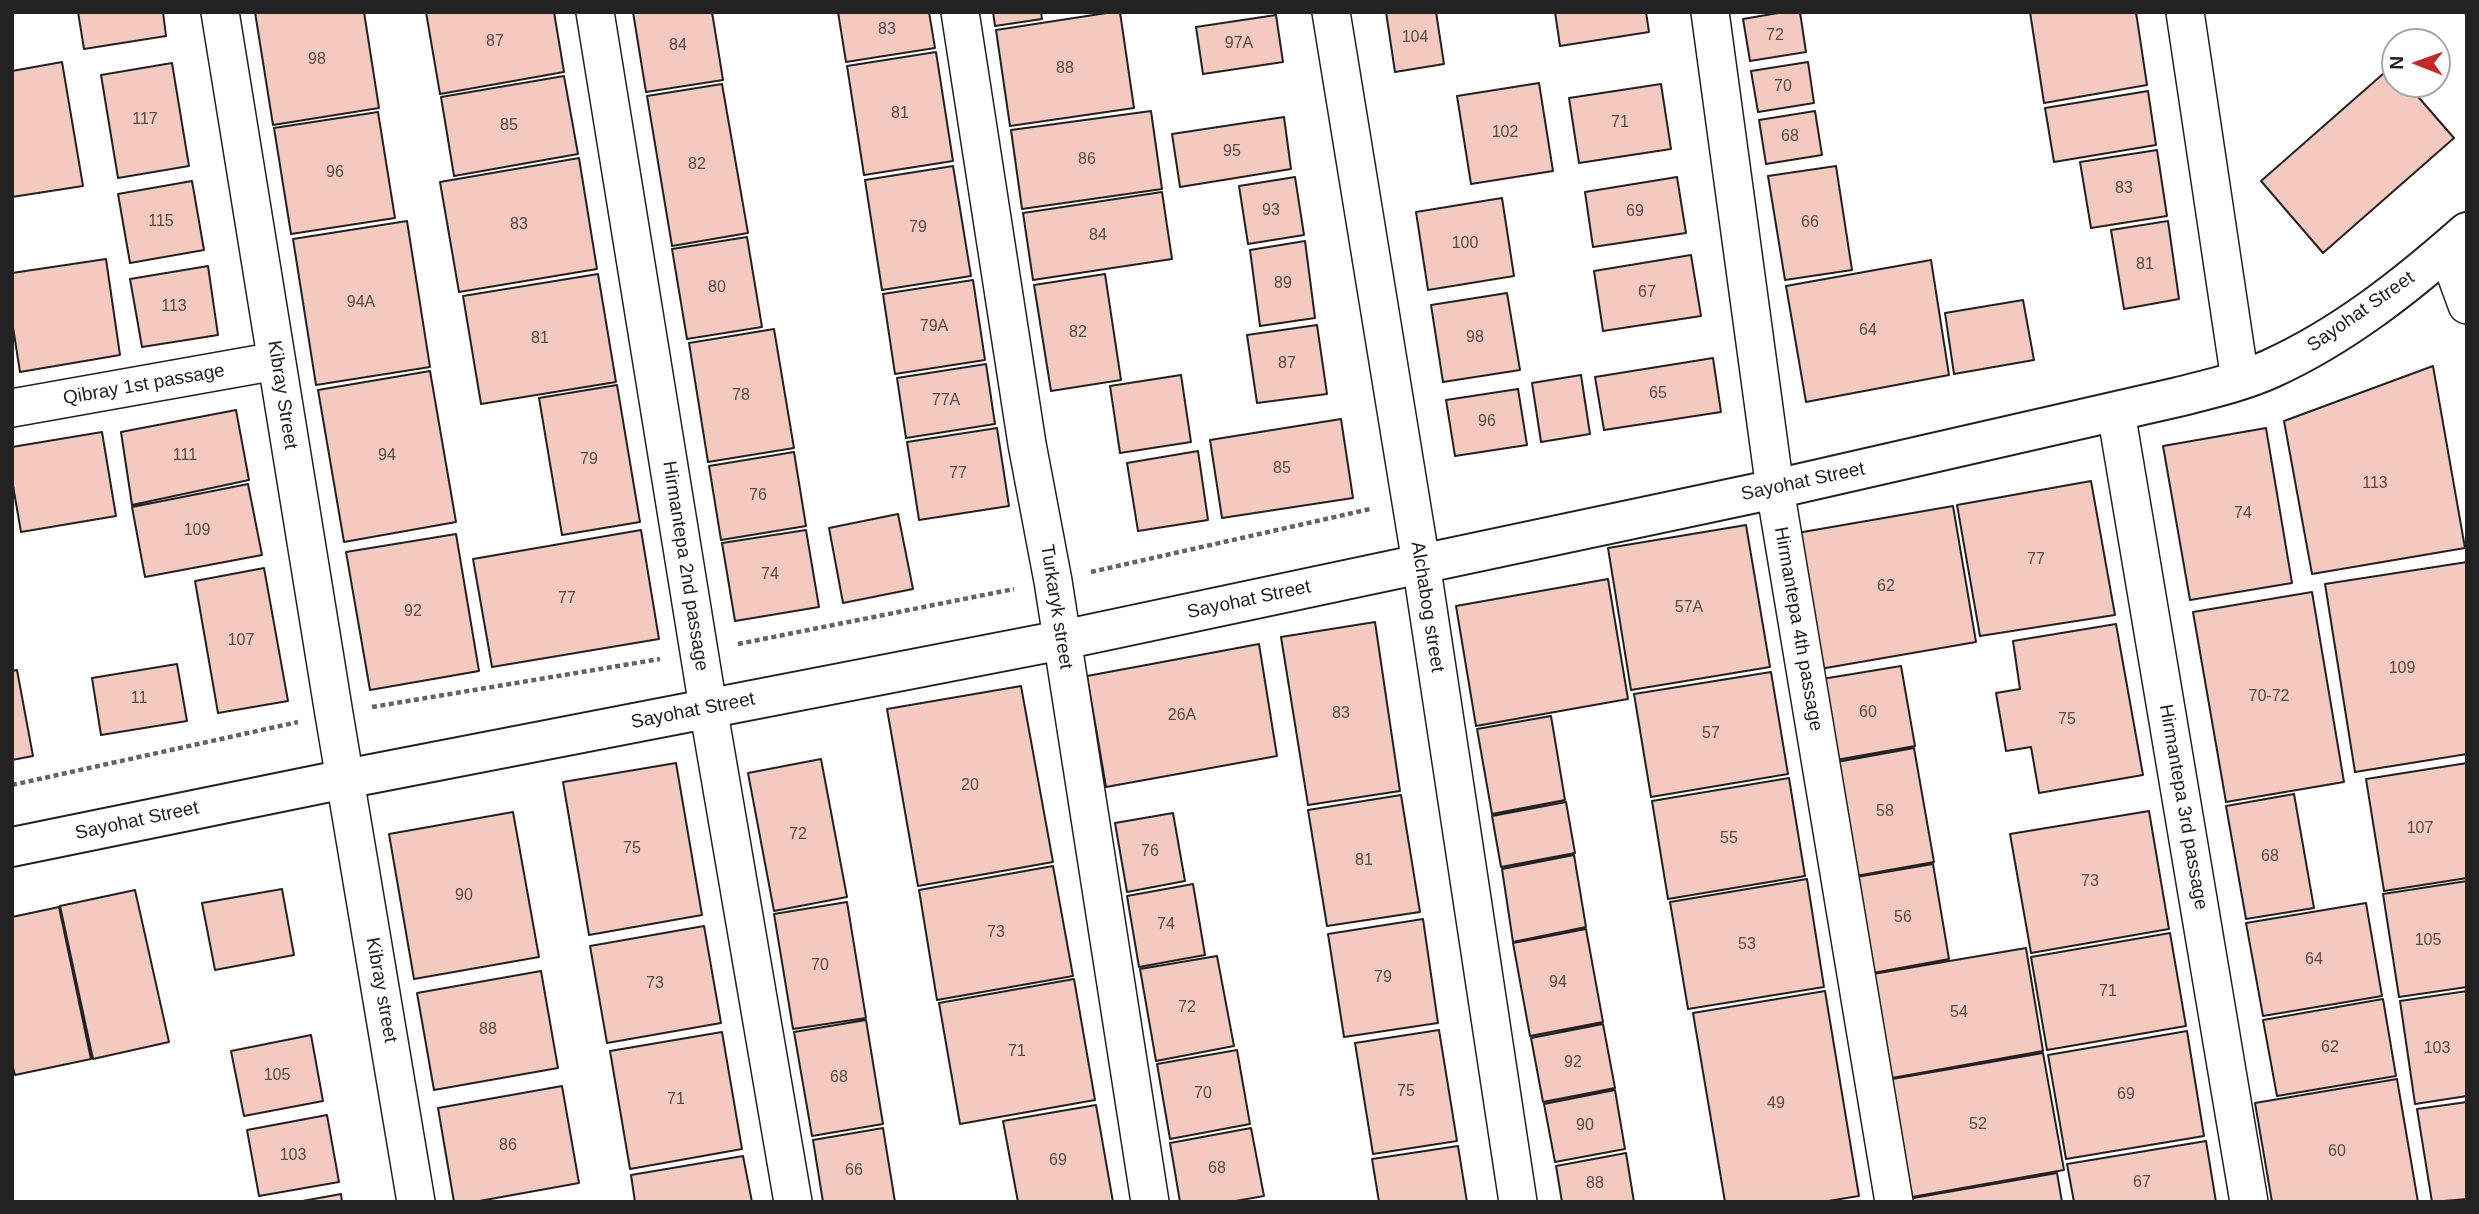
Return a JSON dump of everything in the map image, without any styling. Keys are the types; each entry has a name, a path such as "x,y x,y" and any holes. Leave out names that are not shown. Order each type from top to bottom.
{"street":[{"name":"Kibray Street","path":"220,12 345,779"},
{"name":"Hirmantepa 2nd passage","path":"595,12 708,707 793,1202"},
{"name":"Turkaryk street","path":"960,12 1027,444 1053,581 1150,1202"},
{"name":"Alchabog street","path":"1331,12 1421,562 1518,1202"},
{"name":"Hirmantepa 4th passage","path":"1710,12 1775,489 1895,1202"},
{"path":"2185,12 2240,380"},
{"name":"Sayohat Street","path":"12,847 708,707 1062,640 1775,489 2116,412 2240,380 2279,365 2324,341 2392,294 2457,241"},
{"path":"2457,241 2467,305"},
{"name":"Qibray 1st passage","path":"12,408 276,361"},
{"name":"Hirmantepa 3rd passage","path":"2116,412 2249,1202"},
{"name":"Kibray street","path":"345,779 416,1202"}],"building":[{"path":"78,12 163,12 166,36 84,49"},
{"path":"255,12 364,12 379,108 273,125"},
{"path":"426,12 554,12 564,72 440,94"},
{"path":"633,12 712,12 723,80 646,92"},
{"path":"838,12 929,12 935,48 846,62"},
{"path":"993,12 1041,12 1042,19 995,26"},
{"path":"1120,12 1134,108 1010,126 996,30"},
{"path":"1386,12 1436,12 1444,64 1395,72"},
{"path":"1555,12 1646,12 1649,32 1560,46"},
{"path":"1800,12 1806,52 1750,61 1743,19"},
{"path":"2030,12 2136,12 2147,85 2044,103"},
{"path":"1276,15 1283,62 1203,74 1196,27"},
{"path":"936,52 953,161 864,175 847,66"},
{"path":"62,62 83,186 12,197 12,71"},
{"path":"1808,62 1814,103 1758,112 1751,71"},
{"path":"172,63 189,166 118,178 101,75"},
{"path":"564,76 578,154 454,176 441,97"},
{"path":"2381,76 2381,98 2419,98 2454,138 2323,253 2261,181"},
{"path":"1539,83 1553,171 1471,184 1457,96"},
{"path":"722,84 748,233 672,246 647,96"},
{"path":"1661,84 1671,149 1579,163 1569,98"},
{"path":"2148,91 2156,145 2054,162 2045,108"},
{"path":"1151,111 1162,189 1022,209 1011,130"},
{"path":"1815,111 1822,155 1766,164 1759,120"},
{"path":"378,112 395,218 291,234 274,128"},
{"path":"1284,117 1291,169 1180,187 1172,134"},
{"path":"2157,150 2167,216 2091,228 2080,162"},
{"path":"579,158 597,269 459,292 440,182"},
{"path":"953,166 971,276 882,290 865,180"},
{"path":"1836,166 1852,270 1785,280 1768,176"},
{"path":"1295,177 1304,235 1248,244 1239,186"},
{"path":"1677,177 1686,233 1593,247 1585,192"},
{"path":"192,181 204,250 130,263 118,194"},
{"path":"1162,192 1172,259 1033,280 1023,213"},
{"path":"1502,198 1514,276 1428,290 1416,212"},
{"path":"407,221 430,367 316,385 293,239"},
{"path":"2168,221 2179,299 2124,309 2111,230"},
{"path":"747,237 762,327 687,339 672,249"},
{"path":"1305,241 1315,318 1260,326 1250,250"},
{"path":"1691,255 1701,316 1603,331 1594,271"},
{"path":"106,259 120,355 20,372 12,321 12,273"},
{"path":"1931,260 1949,375 1806,402 1786,286"},
{"path":"208,266 218,335 142,347 130,279"},
{"path":"598,274 616,382 481,404 463,296"},
{"path":"1105,274 1121,380 1051,391 1034,285"},
{"path":"973,280 985,360 895,374 883,294"},
{"path":"1507,293 1520,370 1443,382 1431,305"},
{"path":"2023,300 2034,360 1954,374 1945,313"},
{"path":"1317,325 1327,394 1257,403 1247,335"},
{"path":"774,329 794,448 708,462 689,343"},
{"path":"1713,358 1721,412 1604,430 1595,377"},
{"path":"986,364 995,424 906,438 897,378"},
{"path":"2433,366 2465,548 2312,574 2284,421"},
{"path":"430,371 456,522 344,542 318,390"},
{"path":"1181,375 1191,442 1120,453 1110,386"},
{"path":"1581,375 1590,434 1541,442 1532,383"},
{"path":"617,385 640,522 562,535 539,398"},
{"path":"1518,389 1527,445 1455,456 1446,400"},
{"path":"236,410 249,480 132,505 121,432"},
{"path":"1341,419 1353,498 1222,518 1210,440"},
{"path":"997,428 1009,506 919,520 907,442"},
{"path":"2266,428 2292,583 2190,600 2163,446"},
{"path":"102,432 116,516 21,532 12,480 12,447"},
{"path":"1198,451 1208,520 1138,531 1127,463"},
{"path":"794,452 806,526 721,540 709,466"},
{"path":"2091,481 2115,615 1980,636 1957,505"},
{"path":"248,484 262,555 145,577 132,507"},
{"path":"1953,506 1976,642 1820,669 1797,533"},
{"path":"898,514 913,589 843,603 829,528"},
{"path":"1746,525 1770,667 1631,690 1608,548"},
{"path":"641,530 659,639 492,667 473,559"},
{"path":"806,530 819,607 735,621 722,543"},
{"path":"456,534 479,671 370,690 346,552"},
{"path":"2467,562 2467,754 2355,772 2325,584"},
{"path":"264,568 288,701 218,713 195,581"},
{"path":"1608,579 1628,699 1476,726 1456,606"},
{"path":"2312,592 2344,782 2226,802 2193,612"},
{"path":"1375,622 1400,791 1308,805 1281,637"},
{"path":"2116,624 2143,775 2039,793 2031,747 2006,751 1996,693 2020,689 2013,641"},
{"path":"1259,644 1277,756 1106,787 1087,676"},
{"path":"177,664 187,721 101,735 92,678"},
{"path":"1901,666 1915,746 1836,760 1822,679"},
{"path":"17,670 33,756 12,760 12,671"},
{"path":"1771,672 1788,774 1651,797 1634,694"},
{"path":"1021,686 1053,862 918,886 887,709"},
{"path":"1551,716 1565,800 1492,814 1477,729"},
{"path":"1914,748 1934,862 1856,876 1837,762"},
{"path":"821,759 847,897 774,911 748,773"},
{"path":"676,763 702,915 589,935 563,782"},
{"path":"2467,763 2467,878 2384,891 2366,779"},
{"path":"1789,778 1805,876 1668,899 1652,801"},
{"path":"2294,794 2314,908 2246,919 2226,806"},
{"path":"1401,795 1420,912 1327,926 1308,810"},
{"path":"1566,802 1575,853 1501,867 1492,816"},
{"path":"2149,811 2169,929 2031,953 2010,834"},
{"path":"513,812 539,957 414,979 389,834"},
{"path":"1173,813 1185,881 1127,892 1115,823"},
{"path":"1574,855 1586,927 1513,942 1502,869"},
{"path":"1933,864 1949,959 1873,973 1856,877"},
{"path":"1053,866 1073,976 937,1000 919,890"},
{"path":"1807,879 1824,987 1688,1009 1670,902"},
{"path":"2467,881 2467,987 2399,997 2383,894"},
{"path":"1193,884 1205,955 1139,967 1127,896"},
{"path":"282,889 294,955 215,970 202,903"},
{"path":"135,890 169,1042 93,1059 60,906"},
{"path":"847,902 866,1018 793,1029 774,914"},
{"path":"2366,903 2382,996 2263,1016 2246,923"},
{"path":"59,907 91,1059 15,1075 12,1064 12,917"},
{"path":"1423,919 1438,1023 1344,1037 1328,934"},
{"path":"704,926 721,1023 607,1043 590,946"},
{"path":"1586,929 1603,1022 1530,1036 1513,943"},
{"path":"2170,933 2186,1026 2047,1050 2031,957"},
{"path":"2026,948 2043,1051 1892,1078 1873,974"},
{"path":"1217,956 1234,1046 1156,1061 1140,969"},
{"path":"541,971 558,1068 434,1090 417,993"},
{"path":"1074,979 1095,1100 960,1124 939,1003"},
{"path":"1825,991 1859,1196 1822,1202 1725,1202 1693,1013"},
{"path":"2467,991 2467,1096 2415,1104 2400,1001"},
{"path":"2383,999 2396,1076 2277,1096 2263,1020"},
{"path":"866,1020 883,1124 812,1136 794,1032"},
{"path":"1603,1024 1615,1088 1543,1102 1531,1038"},
{"path":"1439,1030 1457,1141 1373,1154 1355,1043"},
{"path":"2187,1031 2204,1136 2066,1159 2048,1055"},
{"path":"722,1032 742,1149 630,1169 610,1051"},
{"path":"311,1035 323,1101 244,1116 231,1051"},
{"path":"1237,1050 1250,1124 1170,1139 1157,1064"},
{"path":"2043,1053 2064,1170 1912,1197 1892,1079"},
{"path":"2397,1079 2418,1202 2272,1202 2255,1103"},
{"path":"562,1086 579,1183 474,1202 454,1202 438,1108"},
{"path":"1615,1090 1625,1149 1555,1162 1544,1104"},
{"path":"2467,1102 2467,1199 2432,1202 2417,1109"},
{"path":"1096,1105 1113,1202 1018,1202 1003,1121"},
{"path":"327,1115 339,1182 259,1196 247,1130"},
{"path":"883,1128 895,1202 823,1202 813,1140"},
{"path":"1251,1128 1264,1196 1230,1202 1180,1202 1170,1143"},
{"path":"2206,1141 2216,1202 2074,1202 2067,1164"},
{"path":"1458,1146 1467,1202 1379,1202 1372,1159"},
{"path":"1626,1153 1634,1202 1562,1202 1556,1166"},
{"path":"743,1156 752,1202 635,1202 631,1175"},
{"path":"2057,1173 2062,1202 1913,1202 1913,1198"},
{"path":"341,1194 342,1202 297,1202"}]}
